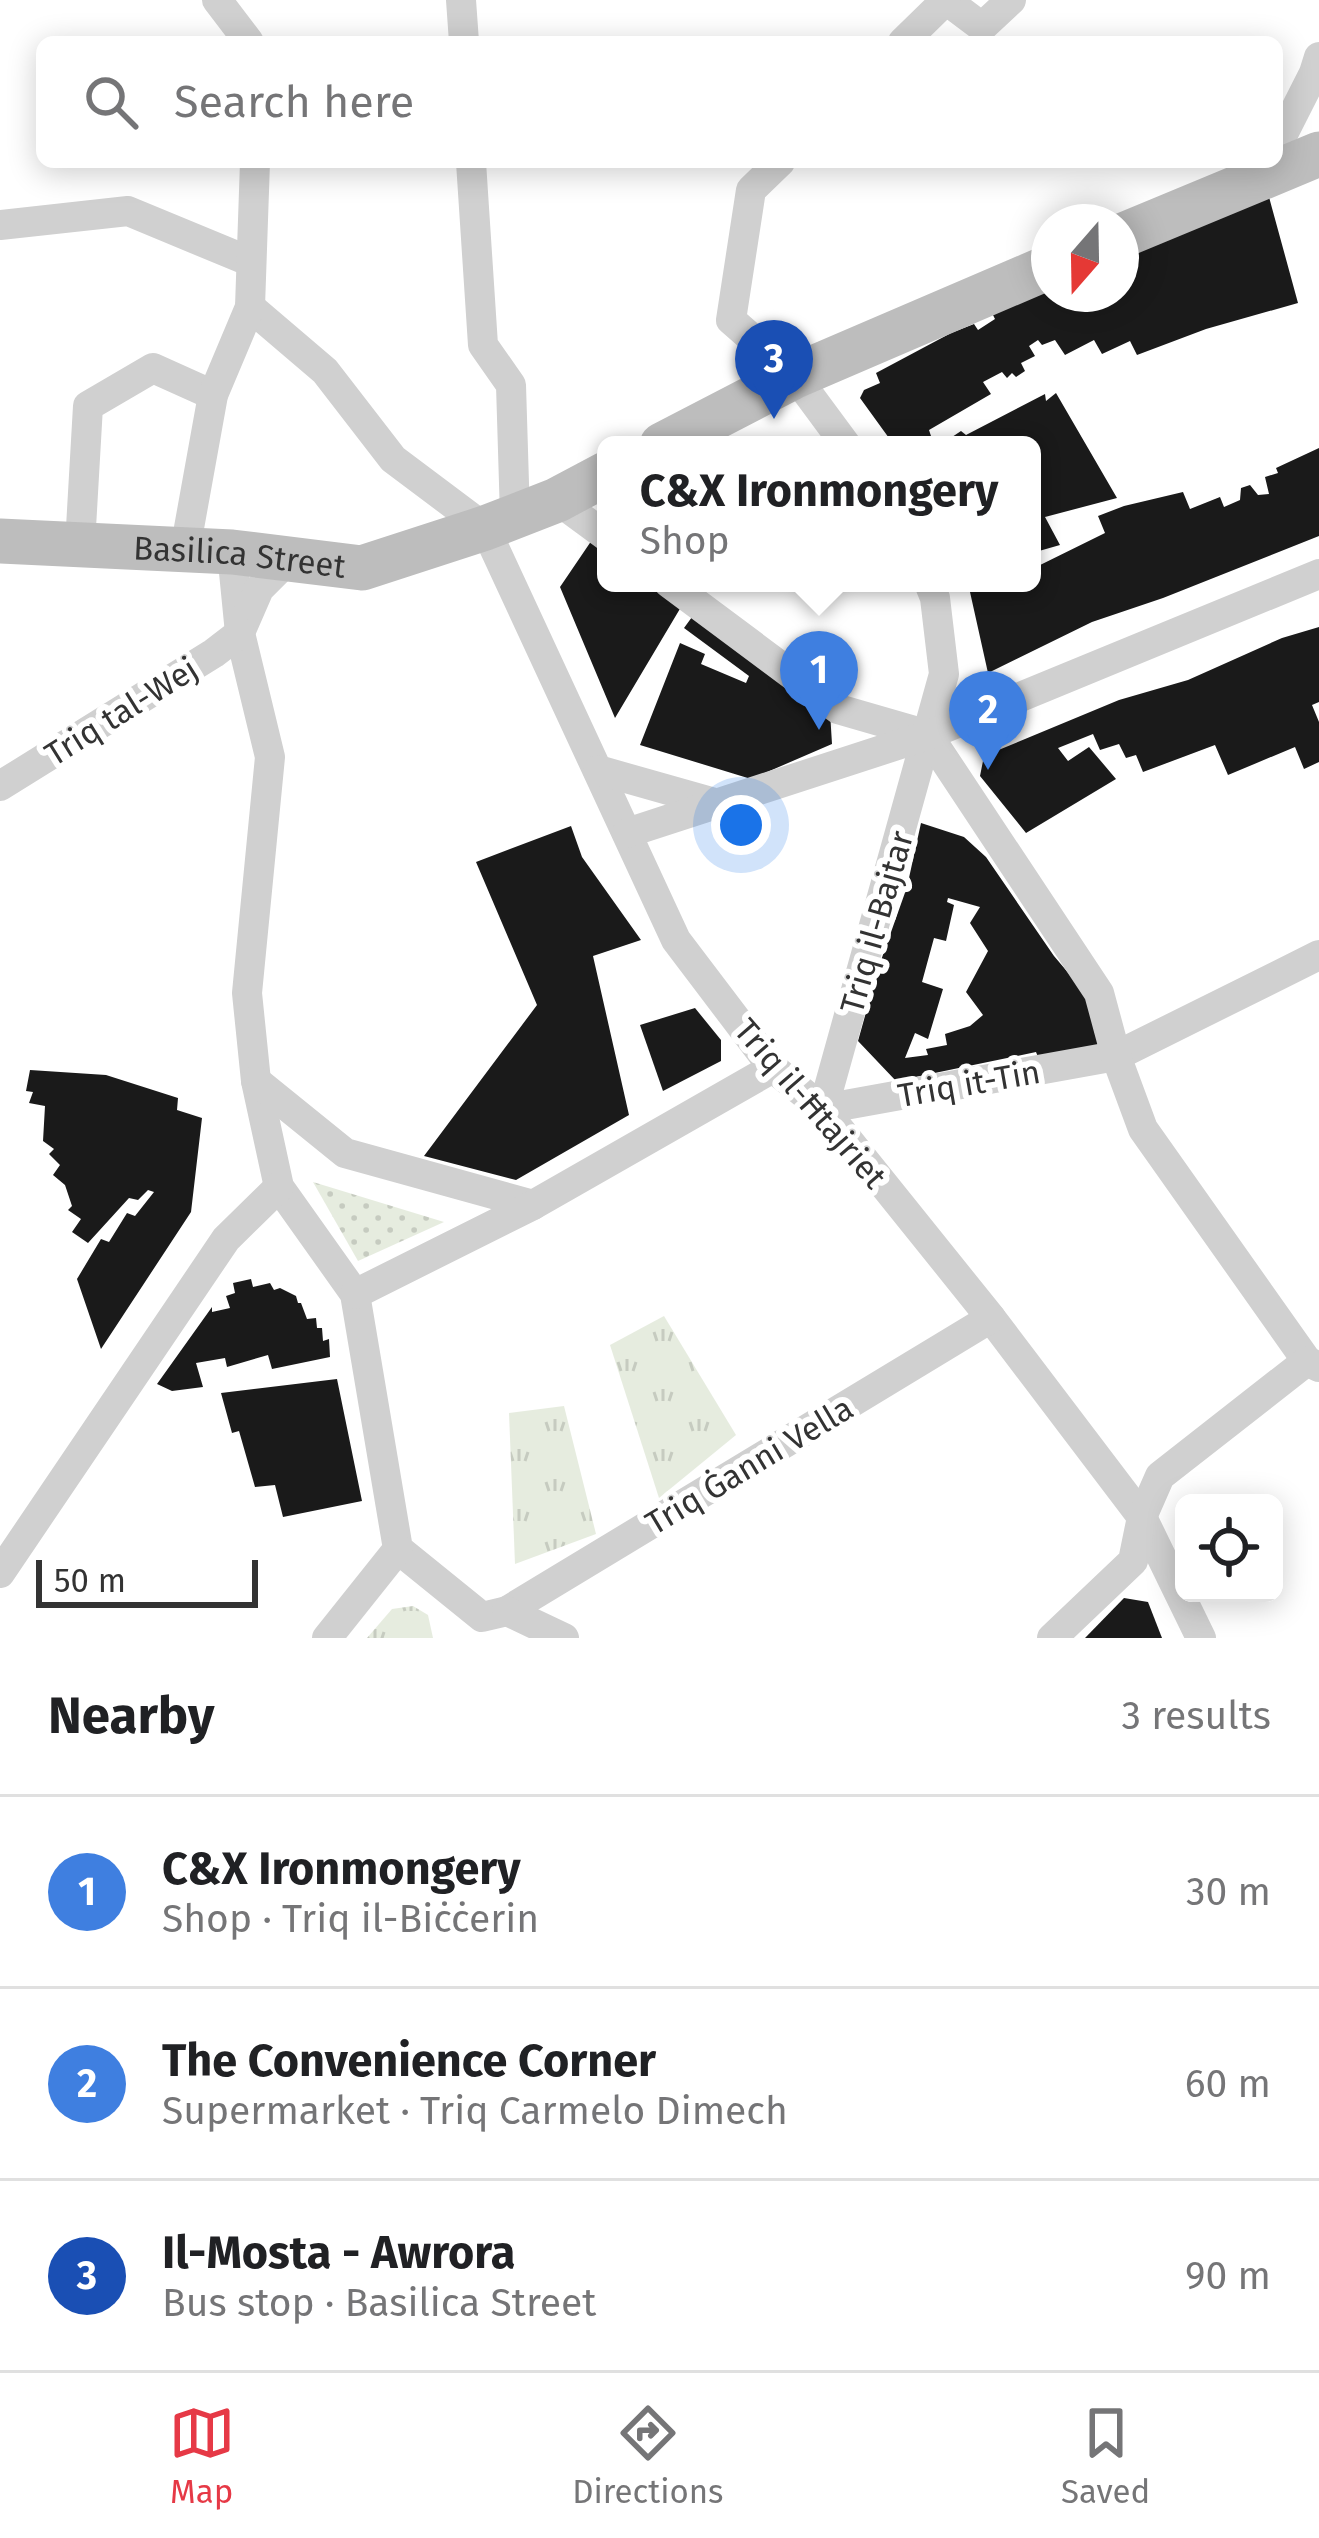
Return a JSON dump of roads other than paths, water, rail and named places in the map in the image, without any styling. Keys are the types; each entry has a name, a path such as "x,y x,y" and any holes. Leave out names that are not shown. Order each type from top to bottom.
{"street":[{"path":"217,0 244,36"},
{"path":"461,0 464,36"},
{"path":"910,36 946,0 982,27 1011,0"},
{"path":"1316,65 1319,110"},
{"path":"1283,132 1316,65"},
{"path":"1283,160 1319,154"},
{"path":"184,550 213,395 250,307 255,168"},
{"name":"Triq il-Ħtajriet","path":"472,168 483,345 511,385 519,514 598,770 676,940 773,1068 823,1109 991,1318 1142,1517 1201,1638"},
{"path":"774,168 751,190 731,320 795,376 839,436"},
{"path":"1139,227 1256,168"},
{"path":"0,225 128,211 251,262"},
{"path":"679,436 795,376 1031,275"},
{"path":"250,307 325,371 393,459 519,514 597,534"},
{"path":"80,545 88,406 153,368 213,395"},
{"name":"Basilica Street","path":"0,541 232,552 362,568 519,514 597,478"},
{"path":"232,552 240,634 270,757 247,993 256,1081 279,1187 355,1294 398,1550 485,1622 564,1638"},
{"path":"240,634 259,589 287,561"},
{"path":"627,833 928,735 1319,574"},
{"path":"681,592 838,709 928,735 1099,993 1115,1056 1143,1130 1313,1364 1160,1476 1142,1517 1133,1561 1052,1638"},
{"name":"Triq il-Bajtar","path":"823,1109 944,674 933,592"},
{"name":"Triq tal-Wej","path":"0,786 240,634"},
{"path":"598,770 718,804"},
{"name":"Triq it-Tin","path":"823,1109 1115,1056 1319,955"},
{"path":"355,1294 533,1205 773,1068"},
{"path":"256,1081 345,1153 533,1205"},
{"path":"0,1573 226,1239 279,1187"},
{"name":"Triq Ġanni Vella","path":"485,1622 991,1318"},
{"path":"327,1638 398,1550"}],"place":[{"name":"Il-Mosta - Awrora","path":"774,419"},
{"name":"C&X Ironmongery","path":"819,730"},
{"name":"The Convenience Corner","path":"988,770"}]}
